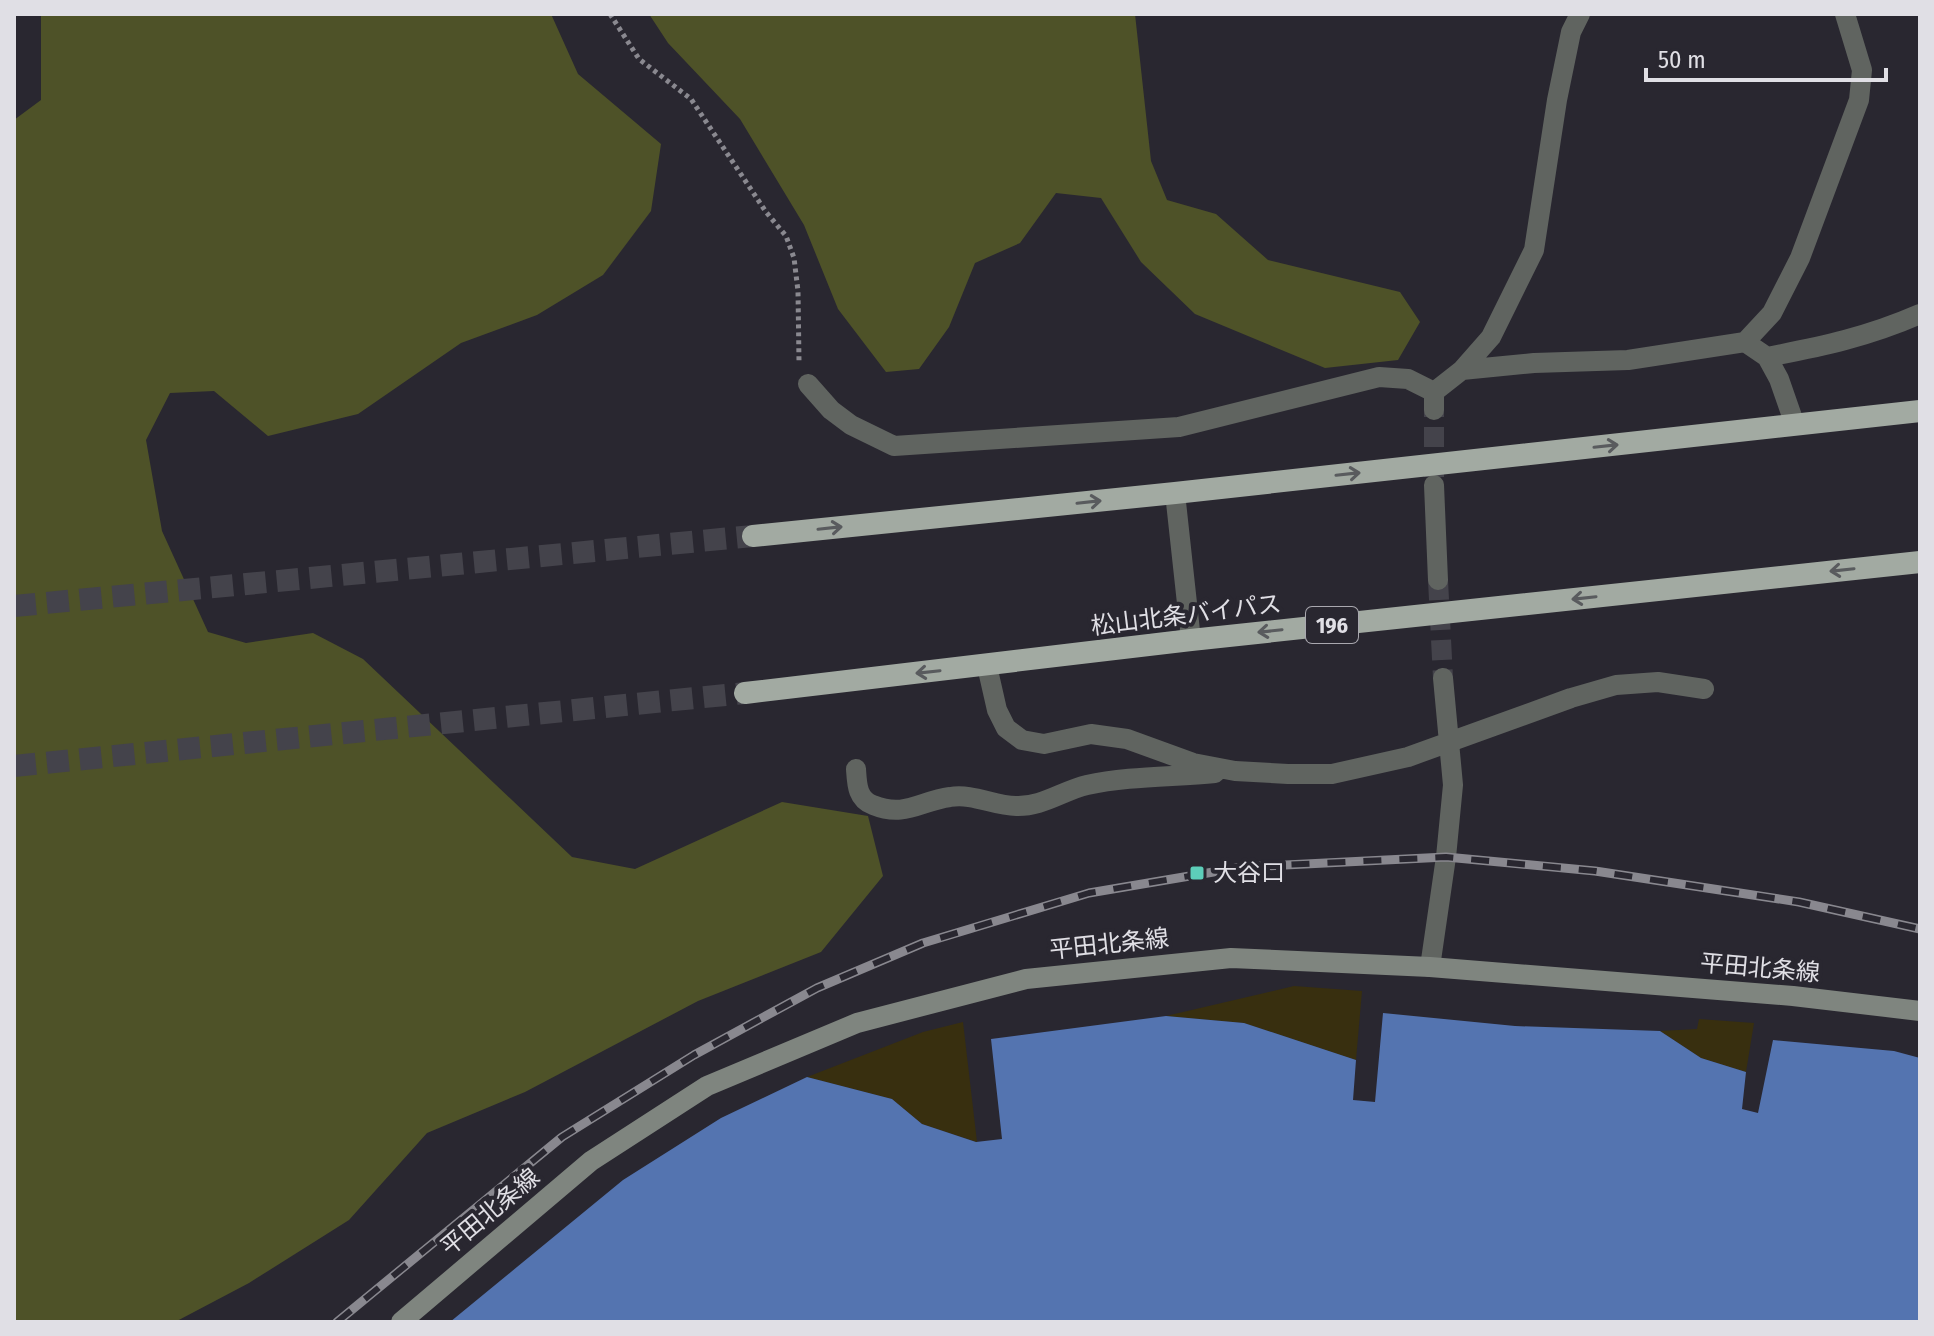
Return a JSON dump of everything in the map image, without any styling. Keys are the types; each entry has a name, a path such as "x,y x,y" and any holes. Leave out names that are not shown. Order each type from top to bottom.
{"highway":[{"path":"753,536 1920,411"},
{"name":"松山北条バイパス","path":"745,693 1191,640 1920,562"}],"main road":[{"name":"平田北条線","path":"401,1322 591,1161 707,1086 857,1023 1026,979 1231,958 1430,967 1793,996 1920,1011"}],"street":[{"path":"808,384 831,410 851,425 894,446 1179,427 1379,377 1408,379 1434,401 1491,337 1534,250 1557,100 1571,32 1580,14"},
{"path":"1462,370 1534,363 1628,360 1745,342 1772,313 1800,258 1859,100 1862,70 1845,14"},
{"path":"1767,357 1836,344 1920,314"},
{"path":"1745,342 1767,357 1779,379 1795,425"},
{"path":"1434,485 1438,580"},
{"path":"1175,493 1191,640"},
{"path":"987,666 997,710 1006,728 1022,740 1044,744 1091,734 1127,739 1193,763 1235,771"},
{"path":"1430,967 1452,799 1443,678"},
{"path":"856,769 858,791 870,804 900,812 951,796 978,798 1015,807 1039,804 1085,785 1235,771 1332,774 1372,766 1449,743 1571,698 1616,685 1658,682 1704,689"}],"path":[{"path":"610,14 639,59 691,99 766,212 786,236 794,258 798,291 797,356 808,384"}],"green space":[{"path":"41,14 551,14 578,74 661,144 651,211 603,275 537,315 461,343 358,414 268,436 214,391 170,393 146,440 162,531 208,632 246,643 313,633 363,659 572,857 635,869 782,802 868,816 883,876 821,952 698,1001 525,1092 427,1133 349,1220 249,1283 175,1322 14,1322 14,120 41,100"},
{"path":"649,14 1135,14 1151,161 1167,200 1216,214 1268,260 1400,292 1420,322 1398,360 1325,368 1195,314 1141,262 1101,198 1056,193 1020,243 975,263 949,327 919,369 886,372 838,309 804,225 740,119 668,43"}],"sand":[{"path":"1294,986 1362,991 1356,1060 1244,1023 1166,1016"},
{"path":"1699,1019 1754,1023 1746,1072 1701,1058 1660,1031 1697,1029"},
{"path":"963,1022 977,1142 922,1124 892,1099 807,1077 923,1032"}],"water":[{"path":"1383,1013 1515,1026 1660,1031 1701,1058 1746,1072 1742,1109 1758,1113 1773,1040 1894,1051 1920,1058 1920,1322 450,1322 623,1180 721,1118 807,1077 892,1099 922,1124 976,1142 1002,1139 991,1039 1166,1016 1244,1023 1356,1060 1353,1100 1375,1102"}],"tunnel":[{"path":"1434,410 1434,477"},
{"path":"14,606 753,536"},
{"path":"1438,580 1443,678"},
{"path":"14,766 745,693"}],"railway":[{"path":"337,1322 562,1137 694,1055 817,988 923,943 1089,893 1243,867 1446,857 1595,871 1799,902 1920,929"}],"place":[{"name":"大谷口","path":"1197,873"}]}
